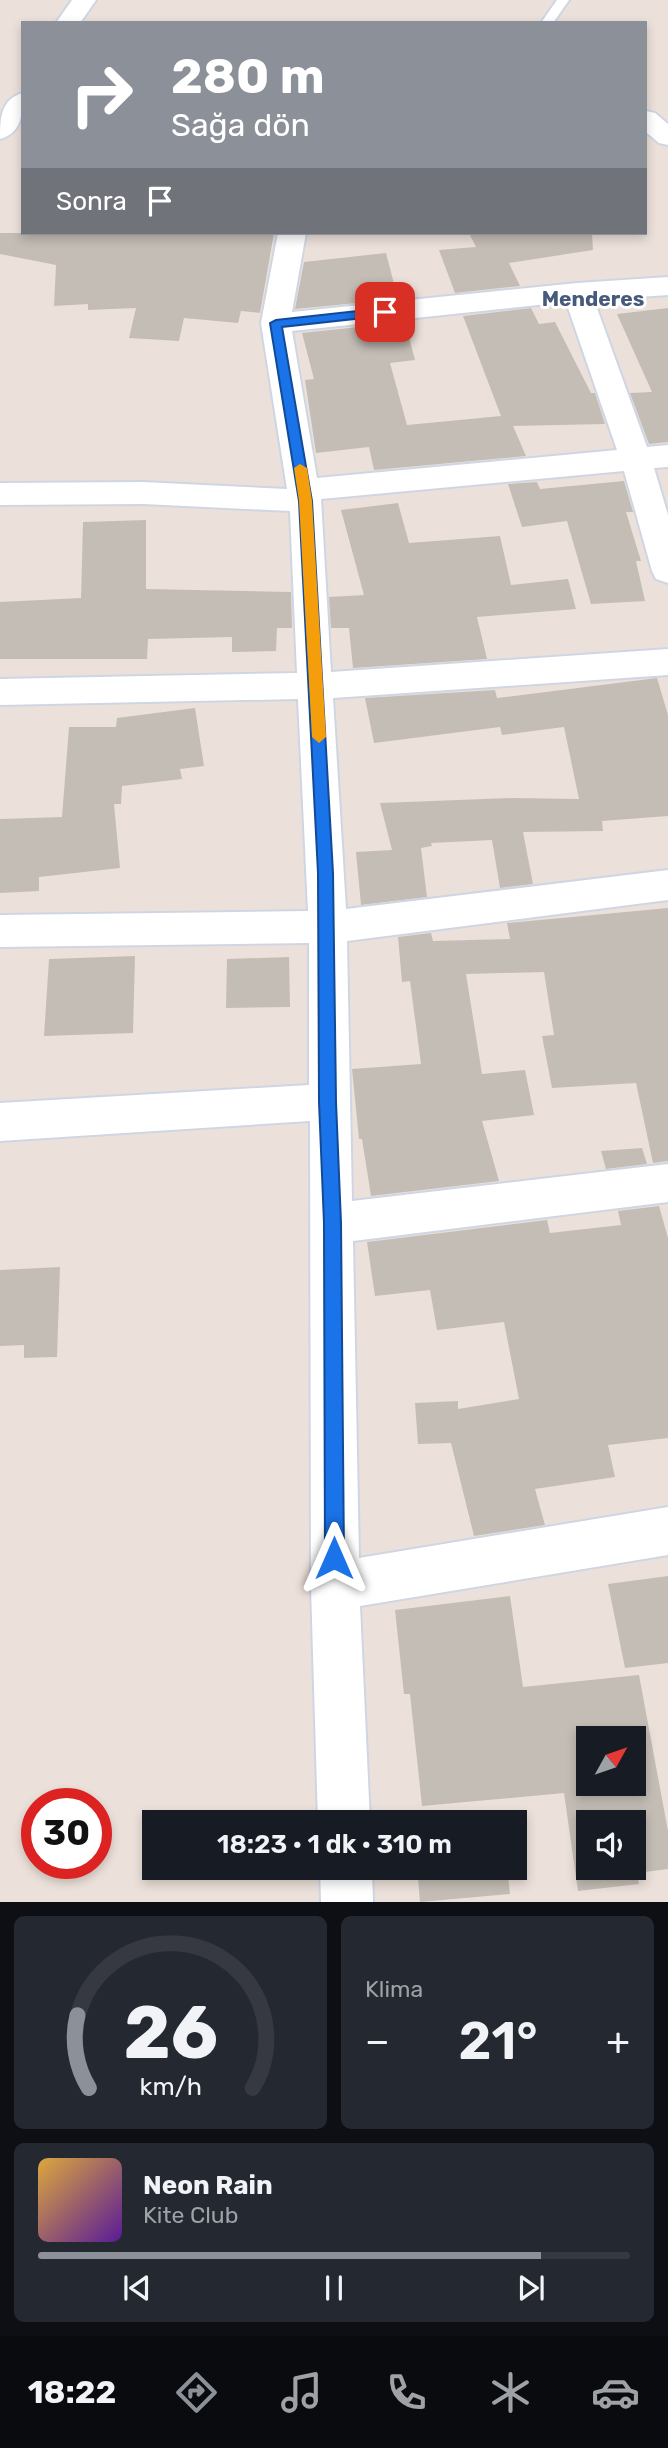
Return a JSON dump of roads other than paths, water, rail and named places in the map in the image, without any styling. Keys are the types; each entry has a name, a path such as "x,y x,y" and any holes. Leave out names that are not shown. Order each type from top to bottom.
{"street":[{"path":"69,21 84,0"},
{"path":"0,131 21,103"},
{"path":"647,120 668,137"},
{"path":"647,152 668,150"},
{"path":"292,235 276,323 305,496 328,927 327,1102 333,1223 335,1586 344,1810"},
{"path":"276,323 577,292 668,286"},
{"path":"577,292 636,459 668,572"},
{"path":"0,494 305,496 668,456"},
{"path":"0,692 94,688 317,686 668,662"},
{"path":"0,931 328,927 668,885"},
{"path":"0,1122 327,1102"},
{"path":"333,1223 668,1184"},
{"path":"335,1586 668,1531"},
{"path":"346,1880 347,1902"}],"lane":[{"path":"548,21 563,0"}],"district":[{"name":"Menderes","path":"593,298"}]}
